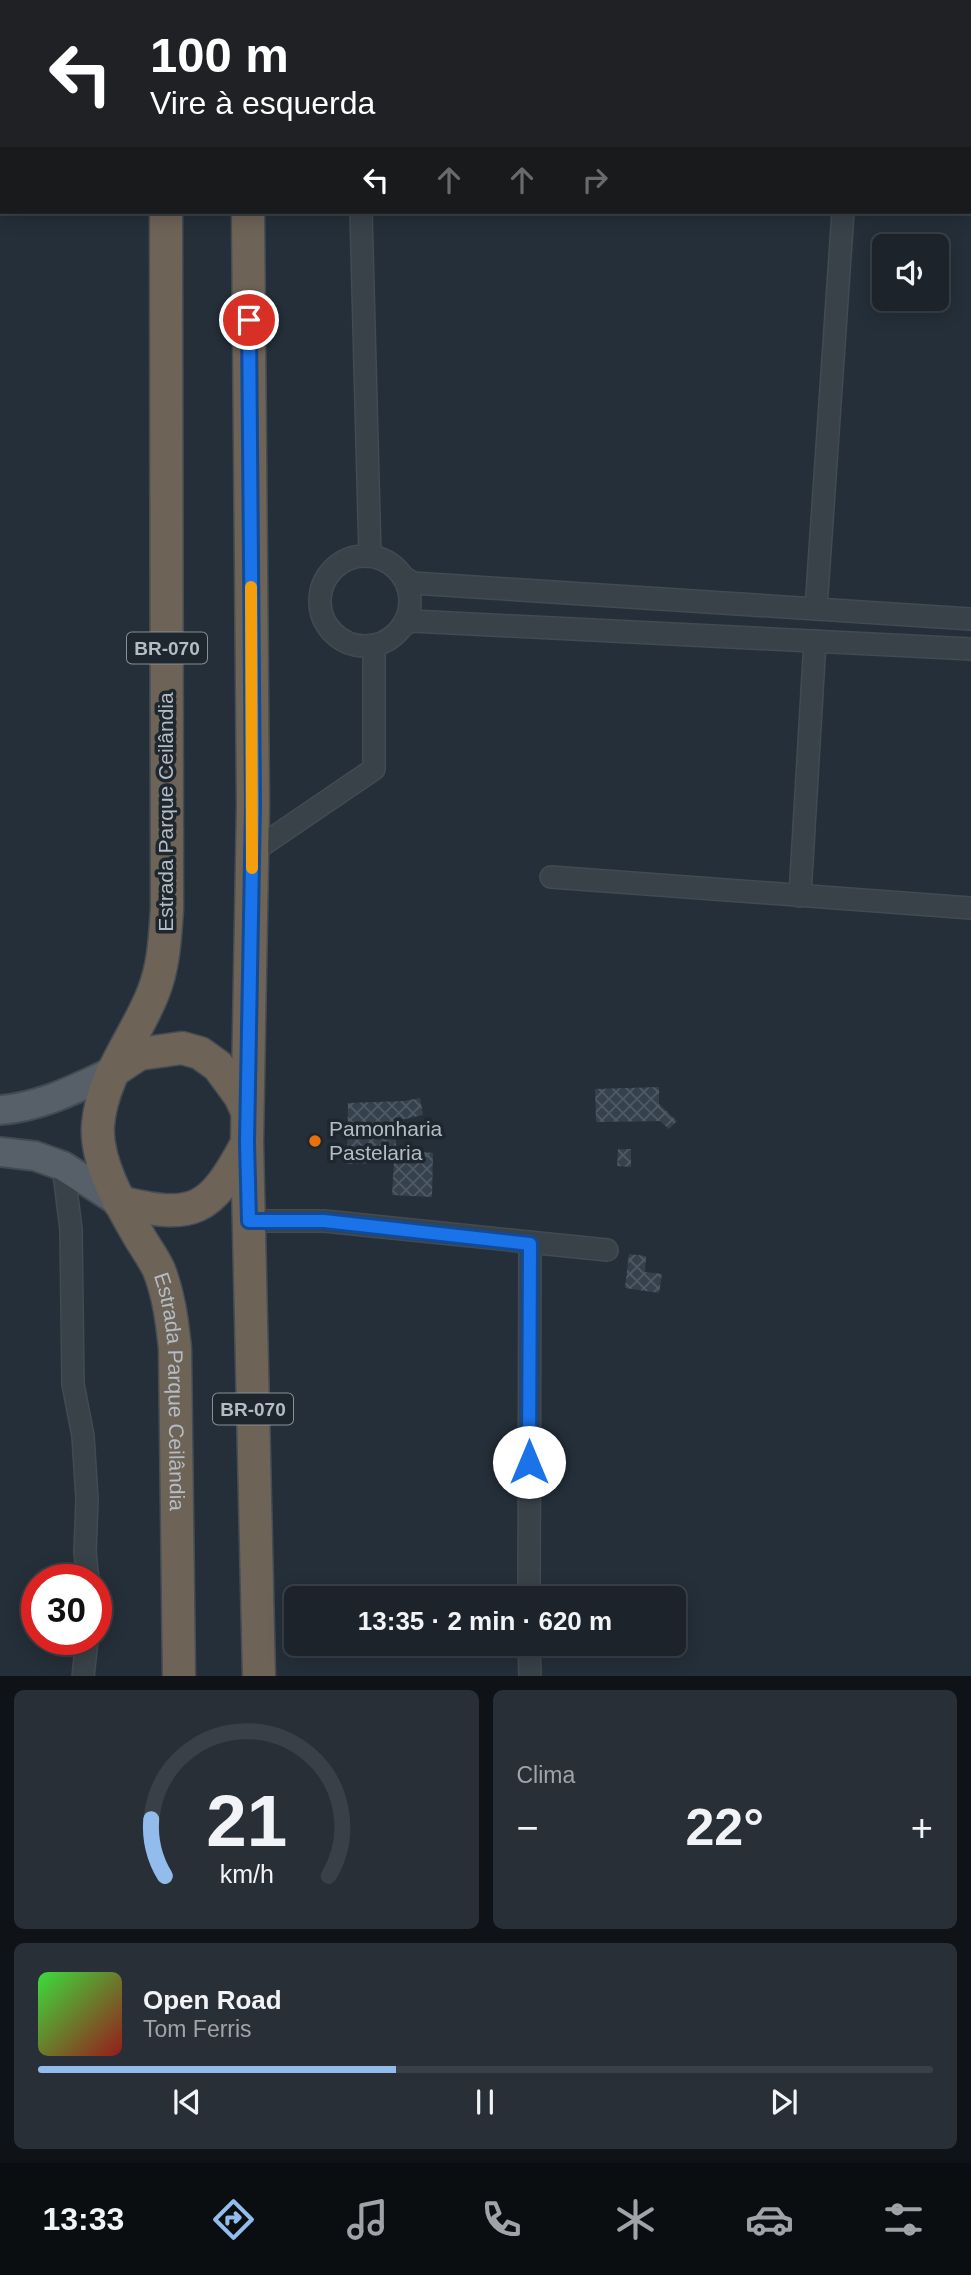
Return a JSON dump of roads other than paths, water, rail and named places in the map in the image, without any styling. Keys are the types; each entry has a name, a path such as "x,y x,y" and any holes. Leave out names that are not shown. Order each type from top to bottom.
{"highway":[{"name":"Estrada Parque Ceilândia","path":"166,214 167,909 164,953 153,993 112,1072 104,1094 98,1125 99,1148 119,1202 158,1268 171,1310 175,1348 179,1676"},
{"name":"BR-070","path":"248,214 252,852 247,1127 259,1676"},
{"path":"112,1072 139,1054 182,1048 200,1053 218,1066 240,1096 247,1127 229,1177 212,1196 195,1207 174,1212 119,1202"}],"main road":[{"path":"0,1110 18,1109 45,1102 112,1072"},
{"path":"0,1152 35,1156 63,1166 119,1202"}],"street":[{"path":"361,214 370,556"},
{"path":"816,609 842,214"},
{"path":"355,556 370,556 384,560 403,577 410,596 409,611 403,625 393,636 374,645 351,644 338,638 327,627 321,614 320,599 326,578 341,562 355,556"},
{"path":"403,577 413,583 971,619"},
{"path":"403,625 412,621 971,649"},
{"path":"800,896 815,641"},
{"path":"252,852 374,769 374,645"},
{"path":"551,877 971,908"},
{"path":"63,1166 71,1229 73,1384 83,1436 87,1499 86,1564"},
{"path":"249,1221 324,1221 607,1250"},
{"path":"529,1586 530,1244"},
{"path":"83,1676 86,1655"},
{"path":"529,1656 530,1676"}],"place":[{"name":"Pamonharia Pastelaria","path":"315,1141"}]}
